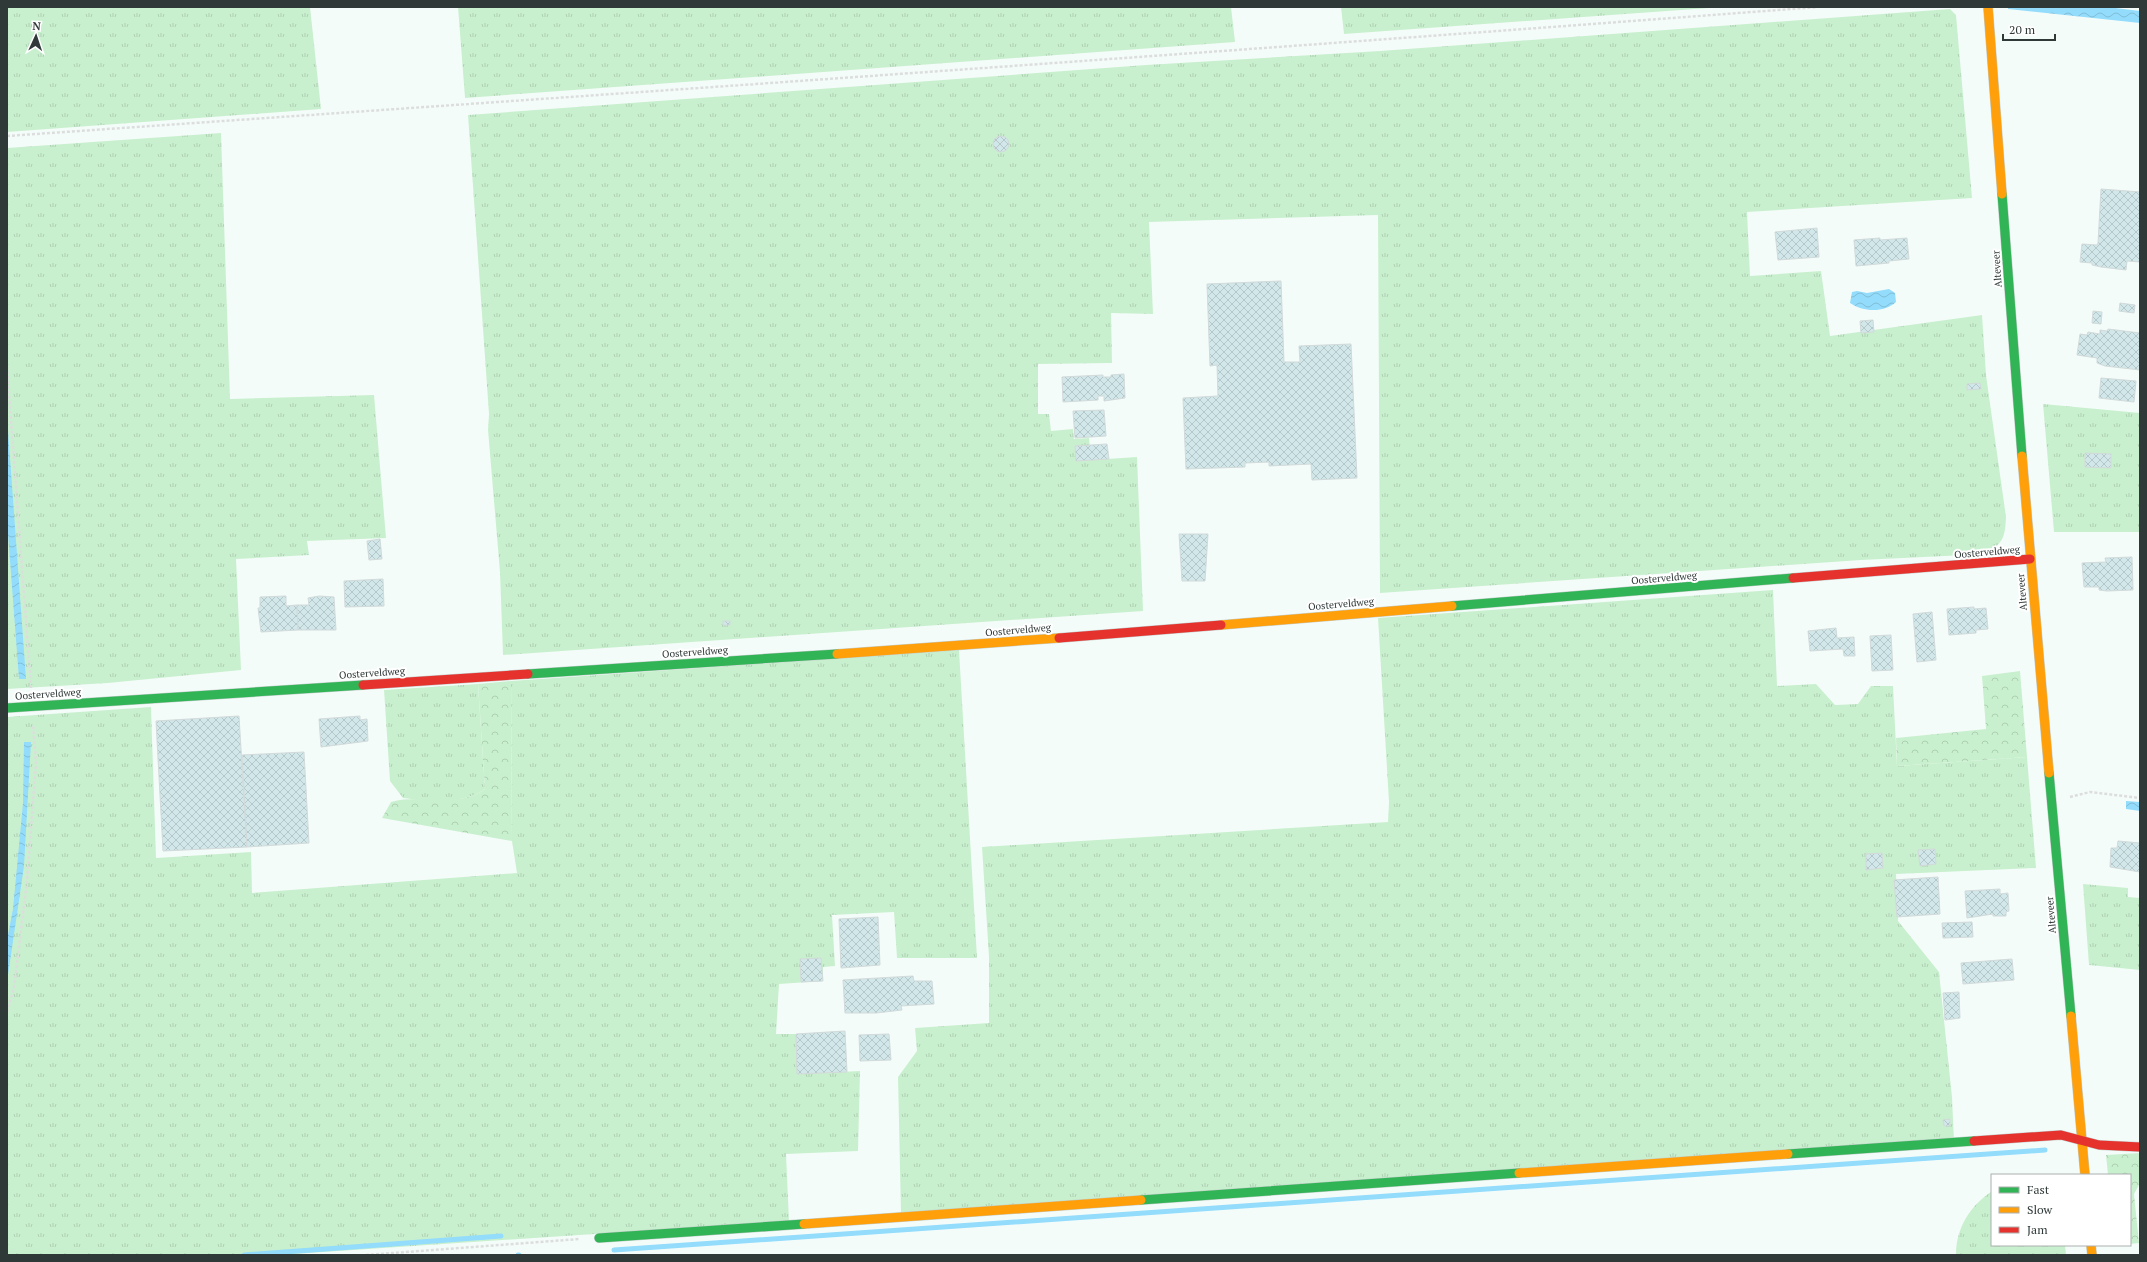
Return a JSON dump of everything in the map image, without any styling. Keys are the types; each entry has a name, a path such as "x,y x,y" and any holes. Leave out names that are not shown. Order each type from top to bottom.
{"street":[{"name":"Alteveer","path":"1988,7 2030,559 2085,1174"},
{"name":"Oosterveldweg","path":"7,708 962,646 2030,559"},
{"path":"600,1238 2053,1135 2061,1135 2099,1145 2140,1147"}],"path":[{"path":"7,136 583,98 885,74 1066,64 1818,7"},
{"path":"2052,802 2090,792 2140,798"},
{"path":"366,1255 600,1238"}],"green space":[{"path":"7,7 310,7 321,109 7,132"},
{"path":"458,7 1231,7 1235,42 465,98"},
{"path":"1341,7 1723,7 1344,34"},
{"path":"1950,9 1956,15 1972,198 1747,212 1750,276 1821,271 1830,336 1982,315 1986,375 2006,517 2004,535 2000,543 1987,554 1861,560 1380,593 1378,215 1149,222 1153,314 1111,313 1112,363 1038,364 1038,414 1049,414 1051,431 1073,429 1074,439 1089,438 1091,460 1137,457 1143,611 503,655 500,572 488,430 489,414 468,115 1146,65 1380,51"},
{"path":"221,133 230,399 374,395 386,538 307,541 309,555 236,559 241,670 108,683 7,689 7,148"},
{"path":"2043,404 2140,413 2140,532 2054,532"},
{"path":"1773,590 1777,686 1816,684 1835,705 1858,704 1871,686 1893,686 1897,766 2027,757 2036,868 1896,874 1898,921 1939,972 1952,1097 1954,1142 901,1214 898,1077 917,1051 915,1028 989,1023 989,957 982,847 1388,822 1389,802 1378,618"},
{"path":"959,650 977,958 897,958 894,912 832,915 835,966 823,967 823,981 779,984 776,1034 797,1034 798,1074 860,1071 858,1151 786,1154 789,1221 279,1255 7,1255 7,717 151,707 156,858 251,852 252,893 517,873 512,841 511,681"},
{"path":"2020,671 2027,757 1897,766 1896,738 1986,729 1982,676"},
{"path":"511,681 512,841 382,818 391,802 415,799 451,800 474,795 485,789 478,684"},
{"path":"478,684 485,789 467,798 456,800 435,801 403,798 390,781 384,690"},
{"path":"2083,884 2128,888 2128,897 2140,898 2140,970 2089,965"},
{"path":"2140,1153 2140,1183 2134,1194 2139,1243 2131,1244 2131,1174 2108,1174 2106,1155"},
{"path":"1991,1192 1991,1246 2065,1246 2066,1255 1956,1255 1959,1236 1966,1218 1984,1197"}],"water":[{"path":"2008,7 2107,7 2140,11 2140,23 2008,9"},
{"path":"1889,289 1895,293 1896,302 1886,308 1880,310 1867,310 1850,303 1852,292 1857,291 1867,293"},
{"path":"7,416 26,679 19,679 7,521"},
{"path":"24,742 31,742 24,866 7,982 7,940 13,909 23,803"},
{"path":"2126,801 2140,802 2140,811 2126,809"}],"building":[{"path":"1001,136 1007,138 1009,144 1007,150 1001,152 995,150 993,144 995,138"},
{"path":"2101,189 2140,192 2140,262 2127,261 2126,270 2101,267 2092,265 2092,263 2080,262 2082,244 2097,245 2098,243"},
{"path":"1817,228 1819,257 1778,260 1775,232"},
{"path":"1880,238 1880,240 1907,238 1909,259 1889,261 1889,263 1856,266 1854,240"},
{"path":"1281,281 1284,362 1300,362 1299,346 1351,344 1357,478 1312,480 1311,464 1269,466 1269,462 1245,463 1245,467 1186,469 1183,398 1218,396 1217,365 1210,366 1207,284"},
{"path":"2120,303 2135,305 2134,313 2119,311"},
{"path":"2093,311 2102,312 2101,324 2092,323"},
{"path":"1873,320 1874,332 1861,333 1860,321"},
{"path":"2108,329 2140,333 2140,370 2105,366 2097,363 2097,358 2077,355 2080,334 2087,335 2088,332 2100,334 2100,330 2107,331"},
{"path":"1124,374 1125,398 1104,401 1104,396 1098,396 1098,400 1063,402 1062,377 1103,375 1103,377 1111,377 1111,375"},
{"path":"2101,378 2136,381 2134,402 2099,398"},
{"path":"1980,383 1981,389 1967,390 1967,384"},
{"path":"1104,410 1106,436 1075,438 1073,411"},
{"path":"1107,444 1109,459 1076,461 1075,446"},
{"path":"2085,453 2111,454 2111,468 2085,467"},
{"path":"1179,534 1208,534 1205,581 1182,581"},
{"path":"380,539 382,559 369,560 367,541"},
{"path":"2132,557 2133,590 2107,591 2099,590 2099,587 2084,587 2082,563 2106,562 2105,558"},
{"path":"383,579 384,606 345,607 344,581"},
{"path":"286,596 286,606 297,605 298,630 261,632 258,608 260,608 260,597"},
{"path":"319,596 334,597 336,630 298,630 297,605 309,605 308,598"},
{"path":"1974,607 1974,609 1986,608 1988,629 1976,630 1976,633 1949,635 1947,609"},
{"path":"1932,612 1936,660 1917,662 1913,614"},
{"path":"723,621 730,621 730,625 723,625"},
{"path":"1836,628 1837,638 1854,637 1855,656 1844,656 1843,649 1810,651 1808,631"},
{"path":"1891,635 1893,670 1872,671 1870,636"},
{"path":"239,716 247,847 163,851 156,721"},
{"path":"360,716 360,720 367,719 368,741 321,747 319,719"},
{"path":"304,752 309,843 247,847 242,755"},
{"path":"2118,841 2140,843 2140,872 2110,867 2111,848 2117,848"},
{"path":"1935,849 1936,864 1920,866 1918,850"},
{"path":"1882,853 1883,868 1866,870 1866,854"},
{"path":"1938,877 1940,914 1897,917 1894,880"},
{"path":"2000,889 2000,894 2008,893 2009,911 2006,912 2006,916 1993,916 1993,914 1967,918 1965,891"},
{"path":"878,917 880,965 841,968 839,919"},
{"path":"1972,922 1973,937 1943,938 1942,923"},
{"path":"821,958 823,981 801,982 800,959"},
{"path":"2012,959 2014,980 1963,984 1961,963"},
{"path":"913,976 914,981 932,981 934,1004 901,1006 902,1010 876,1013 845,1013 843,980"},
{"path":"1959,992 1960,1018 1945,1020 1943,993"},
{"path":"845,1031 847,1072 797,1074 796,1034"},
{"path":"889,1034 891,1060 860,1061 859,1035"},
{"path":"1950,1119 1950,1126 1944,1126 1943,1120"}],"waterway":[{"path":"614,1250 2045,1150"},
{"path":"244,1255 501,1236"}],"traffic: fast":[{"path":"2002,194 2022,456"},
{"path":"1452,606 1793,578"},
{"path":"528,674 837,654"},
{"path":"7,708 363,685"},
{"path":"2049,773 2071,1016"},
{"path":"1788,1154 1974,1141"},
{"path":"1141,1200 1519,1173"},
{"path":"599,1238 804,1224"}],"traffic: slow":[{"path":"1988,7 2002,194"},
{"path":"2022,456 2049,773"},
{"path":"1221,625 1452,606"},
{"path":"837,654 1059,638"},
{"path":"2071,1016 2085,1174"},
{"path":"1519,1173 1788,1154"},
{"path":"804,1224 1141,1200"},
{"path":"2091,1246 2092,1255"}],"traffic: jam":[{"path":"1793,578 2030,559"},
{"path":"1059,638 1221,625"},
{"path":"363,685 528,674"},
{"path":"1974,1141 2061,1135 2099,1145 2140,1147"}]}
